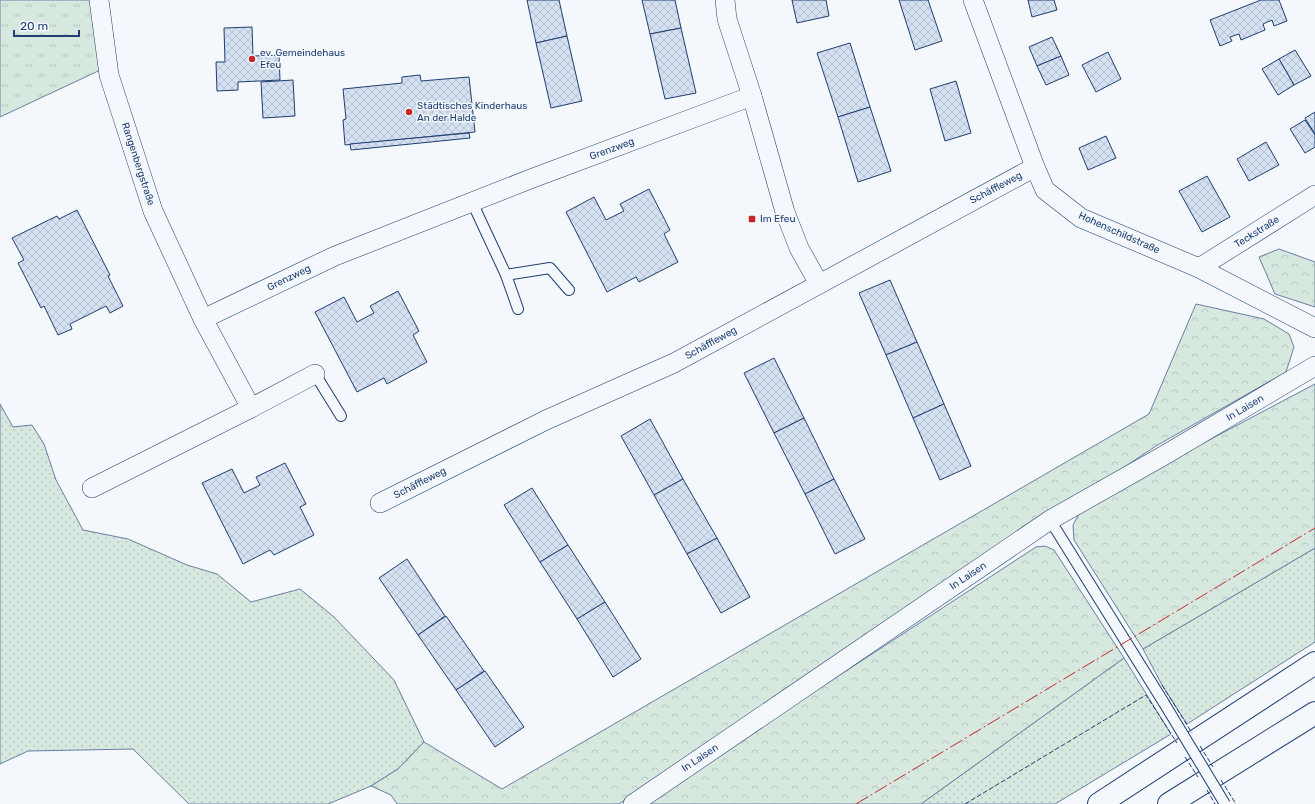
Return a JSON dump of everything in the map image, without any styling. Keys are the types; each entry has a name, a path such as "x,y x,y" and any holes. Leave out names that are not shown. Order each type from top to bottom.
{"highway":[{"path":"1099,804 1315,663"},
{"path":"1169,804 1315,713"}],"street":[{"name":"Rangenbergstraße","path":"99,0 109,75 153,211 203,319"},
{"path":"725,0 727,19 752,96 785,212 798,248 819,284"},
{"name":"Hohenschildstraße","path":"973,0 1035,167 1046,190 1081,218 1199,268 1315,328"},
{"name":"Grenzweg","path":"203,319 335,256 533,178 752,96"},
{"name":"Schäffleweg","path":"380,503 546,420 674,363 1035,167"},
{"name":"Teckstraße","path":"1199,268 1315,195"},
{"path":"203,319 251,408"},
{"name":"In Laisen","path":"633,804 1050,520 1170,452 1315,366"},
{"path":"92,488 251,408 314,374"}],"lane":[{"path":"472,202 506,275 518,308"},
{"path":"506,275 550,268 569,290"},
{"path":"314,374 340,416"},
{"path":"1050,520 1225,804"}],"green space":[{"path":"0,0 96,0 111,65 0,117"},
{"path":"1279,249 1315,262 1315,307 1275,294 1259,257"},
{"path":"1196,304 1264,319 1289,334 1294,347 1286,372 1156,446 619,804 397,804 391,795 371,786 398,769 424,742 502,789 1149,414"},
{"path":"1315,384 1315,548 1143,649 1074,540 1073,525 1079,514 1103,496"},
{"path":"0,404 13,427 32,425 44,444 56,480 83,530 128,539 187,565 217,574 251,602 300,589 334,617 394,680 424,742 398,769 371,786 328,804 189,804 133,749 28,751 0,764"},
{"path":"1045,546 1054,550 1124,658 921,804 642,804 1036,547"},
{"path":"1315,548 1315,642 1187,724 1162,685 1143,649"},
{"path":"1124,658 1171,734 1055,804 921,804"}],"building":[{"path":"527,0 559,0 567,36 536,43"},
{"path":"642,0 675,0 681,28 650,34"},
{"path":"792,0 826,0 829,16 797,23"},
{"path":"899,0 928,0 942,41 915,50"},
{"path":"1028,0 1054,0 1057,10 1032,17"},
{"path":"1261,0 1279,0 1287,21 1274,26 1272,20 1263,24 1265,30 1241,40 1239,34 1230,37 1232,41 1220,46 1210,20"},
{"name":"ev. Gemeindehaus Efeu","path":"252,27 253,56 279,55 280,80 238,82 238,90 217,91 216,62 225,62 224,28"},
{"path":"681,28 696,93 665,99 650,34"},
{"path":"567,36 582,101 551,108 536,43"},
{"path":"1052,37 1061,56 1037,66 1029,47"},
{"path":"850,43 870,107 838,117 817,53"},
{"path":"1295,50 1311,76 1294,85 1279,59"},
{"path":"1108,52 1121,79 1096,92 1082,65"},
{"path":"1061,56 1069,75 1046,85 1037,66"},
{"path":"1279,59 1294,85 1278,95 1262,69"},
{"name":"Städtisches Kinderhaus An der Halde","path":"420,75 421,81 469,77 475,132 345,145 343,120 346,119 343,89 402,83 402,77"},
{"path":"293,80 295,116 263,118 261,82"},
{"path":"956,81 971,133 945,141 930,89"},
{"path":"870,107 891,171 858,182 838,117"},
{"path":"1315,112 1315,134 1305,118"},
{"path":"1305,120 1315,135 1315,147 1305,153 1290,129"},
{"path":"469,133 470,138 351,150 350,144"},
{"path":"1106,136 1116,158 1088,170 1079,148"},
{"path":"1266,142 1279,165 1249,181 1237,159"},
{"path":"1207,176 1230,217 1202,232 1179,191"},
{"path":"649,189 670,230 664,234 678,262 639,282 636,277 607,292 566,212 594,197 606,220 624,211 620,204"},
{"path":"77,210 110,275 108,276 123,306 110,313 106,306 70,324 72,329 58,335 44,306 41,308 18,263 24,260 12,238 57,216 59,219"},
{"path":"890,280 917,342 886,355 859,293"},
{"path":"398,291 419,331 413,335 427,362 387,384 384,378 357,392 315,312 344,297 357,322 374,313 370,306"},
{"path":"917,342 944,404 913,418 886,355"},
{"path":"774,358 804,418 774,433 744,373"},
{"path":"944,404 971,466 940,480 913,418"},
{"path":"804,418 834,479 805,494 774,433"},
{"path":"650,419 683,479 654,495 621,436"},
{"path":"285,463 306,504 300,507 314,535 274,555 270,550 243,564 202,483 232,469 244,493 260,485 256,477"},
{"path":"683,479 717,538 687,554 654,495"},
{"path":"834,479 865,539 835,554 805,494"},
{"path":"532,488 568,545 540,562 504,505"},
{"path":"717,538 750,597 721,613 687,554"},
{"path":"568,545 605,602 577,619 540,562"},
{"path":"407,559 445,616 418,635 379,578"},
{"path":"605,602 641,659 613,677 577,619"},
{"path":"446,616 484,671 456,690 418,635"},
{"path":"485,671 524,727 495,747 456,690"}],"fence":[{"path":"1162,685 1192,733"},
{"path":"965,804 1146,695 1177,743"},
{"path":"1200,746 1213,767"},
{"path":"1185,757 1198,777"},
{"path":"1221,780 1236,804"},
{"path":"1207,790 1215,804"}],"power":[{"path":"856,804 1315,528"}],"place":[{"name":"ev. Gemeindehaus Efeu","path":"252,59"},
{"name":"Städtisches Kinderhaus An der Halde","path":"409,112"},
{"name":"Im Efeu","path":"752,219"}]}
